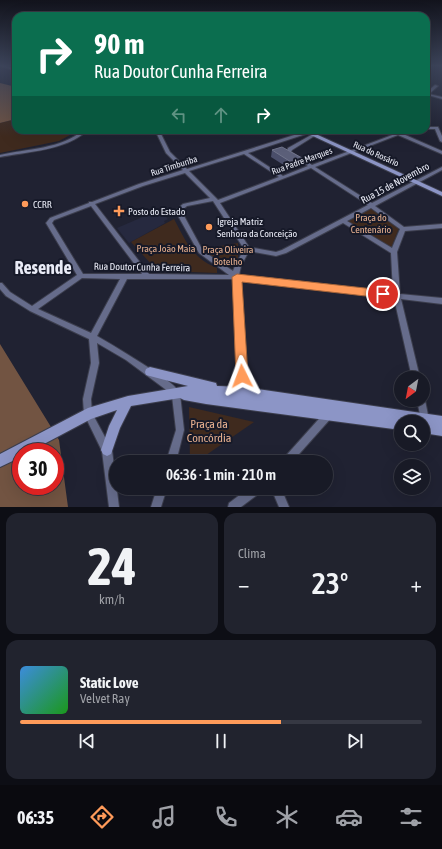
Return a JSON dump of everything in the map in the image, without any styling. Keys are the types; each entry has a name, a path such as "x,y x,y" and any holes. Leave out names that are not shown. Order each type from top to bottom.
{"main road":[{"name":"Rua do Rosário","path":"312,134 442,194"},
{"path":"150,372 222,390"},
{"path":"0,461 57,429 88,414 128,402 198,390 243,392 394,423"},
{"path":"178,394 206,399 329,410 394,420"},
{"path":"107,450 115,426 128,402"},
{"path":"430,424 442,422"},
{"path":"430,426 442,430"}],"street":[{"path":"430,95 442,98"},
{"path":"442,123 439,131 442,141"},
{"path":"0,156 67,142 82,134"},
{"path":"159,134 168,153 216,200 247,249 238,266 237,277 243,392"},
{"name":"Rua Timburiba","path":"81,276 49,223 55,217 186,171 302,134"},
{"path":"306,134 289,150 310,167 372,205 403,229 442,226"},
{"path":"398,134 442,153"},
{"name":"Rua Padre Marques","path":"237,277 201,252 180,214 180,208 185,205 216,200 398,134"},
{"path":"244,152 282,177"},
{"name":"Rua 15 de Novembro","path":"247,249 280,254 442,168"},
{"path":"91,204 148,277"},
{"path":"343,221 394,252"},
{"path":"403,229 394,252 397,296 414,371"},
{"path":"32,310 81,276"},
{"name":"Rua Doutor Cunha Ferreira","path":"81,276 237,277 442,301"},
{"path":"114,507 107,450 88,414 87,399 95,363 93,337 125,276"},
{"path":"0,285 8,294 32,310 93,337 150,372 178,394 180,430 173,455"},
{"path":"292,455 329,410"},
{"path":"156,507 160,495"},
{"path":"233,507 248,495"},
{"path":"279,495 284,507"}],"shaded area":[{"path":"0,90 12,90 12,120 0,123"},
{"path":"159,210 168,219 164,221 165,223 129,243 117,228"},
{"path":"0,344 59,443 12,443 12,495 64,495 64,477 68,507 0,507"}],"green space":[{"path":"12,120 12,134 72,134 59,141 0,153 0,123"},
{"name":"Praça do Centenário","path":"372,208 399,228 391,248 347,222"},
{"name":"Praça João Maia","path":"174,219 191,248 201,259 217,268 217,273 161,271 154,267 131,242"},
{"name":"Praça Oliveira Botelho","path":"238,243 238,262 229,265 223,265 213,260 205,253 203,249"},
{"name":"Praça da Concórdia","path":"189,407 254,422 206,455 190,455"}],"building":[{"path":"282,147 302,158 291,162 272,150"}],"place":[{"name":"CCRR","path":"25,204"},
{"name":"Posto do Estado","path":"119,211"},
{"name":"Igreja Matriz Senhora da Conceição","path":"209,227"}],"district":[{"name":"Resende","path":"43,267"}],"route":[{"path":"242,376 237,277 383,294"}]}
